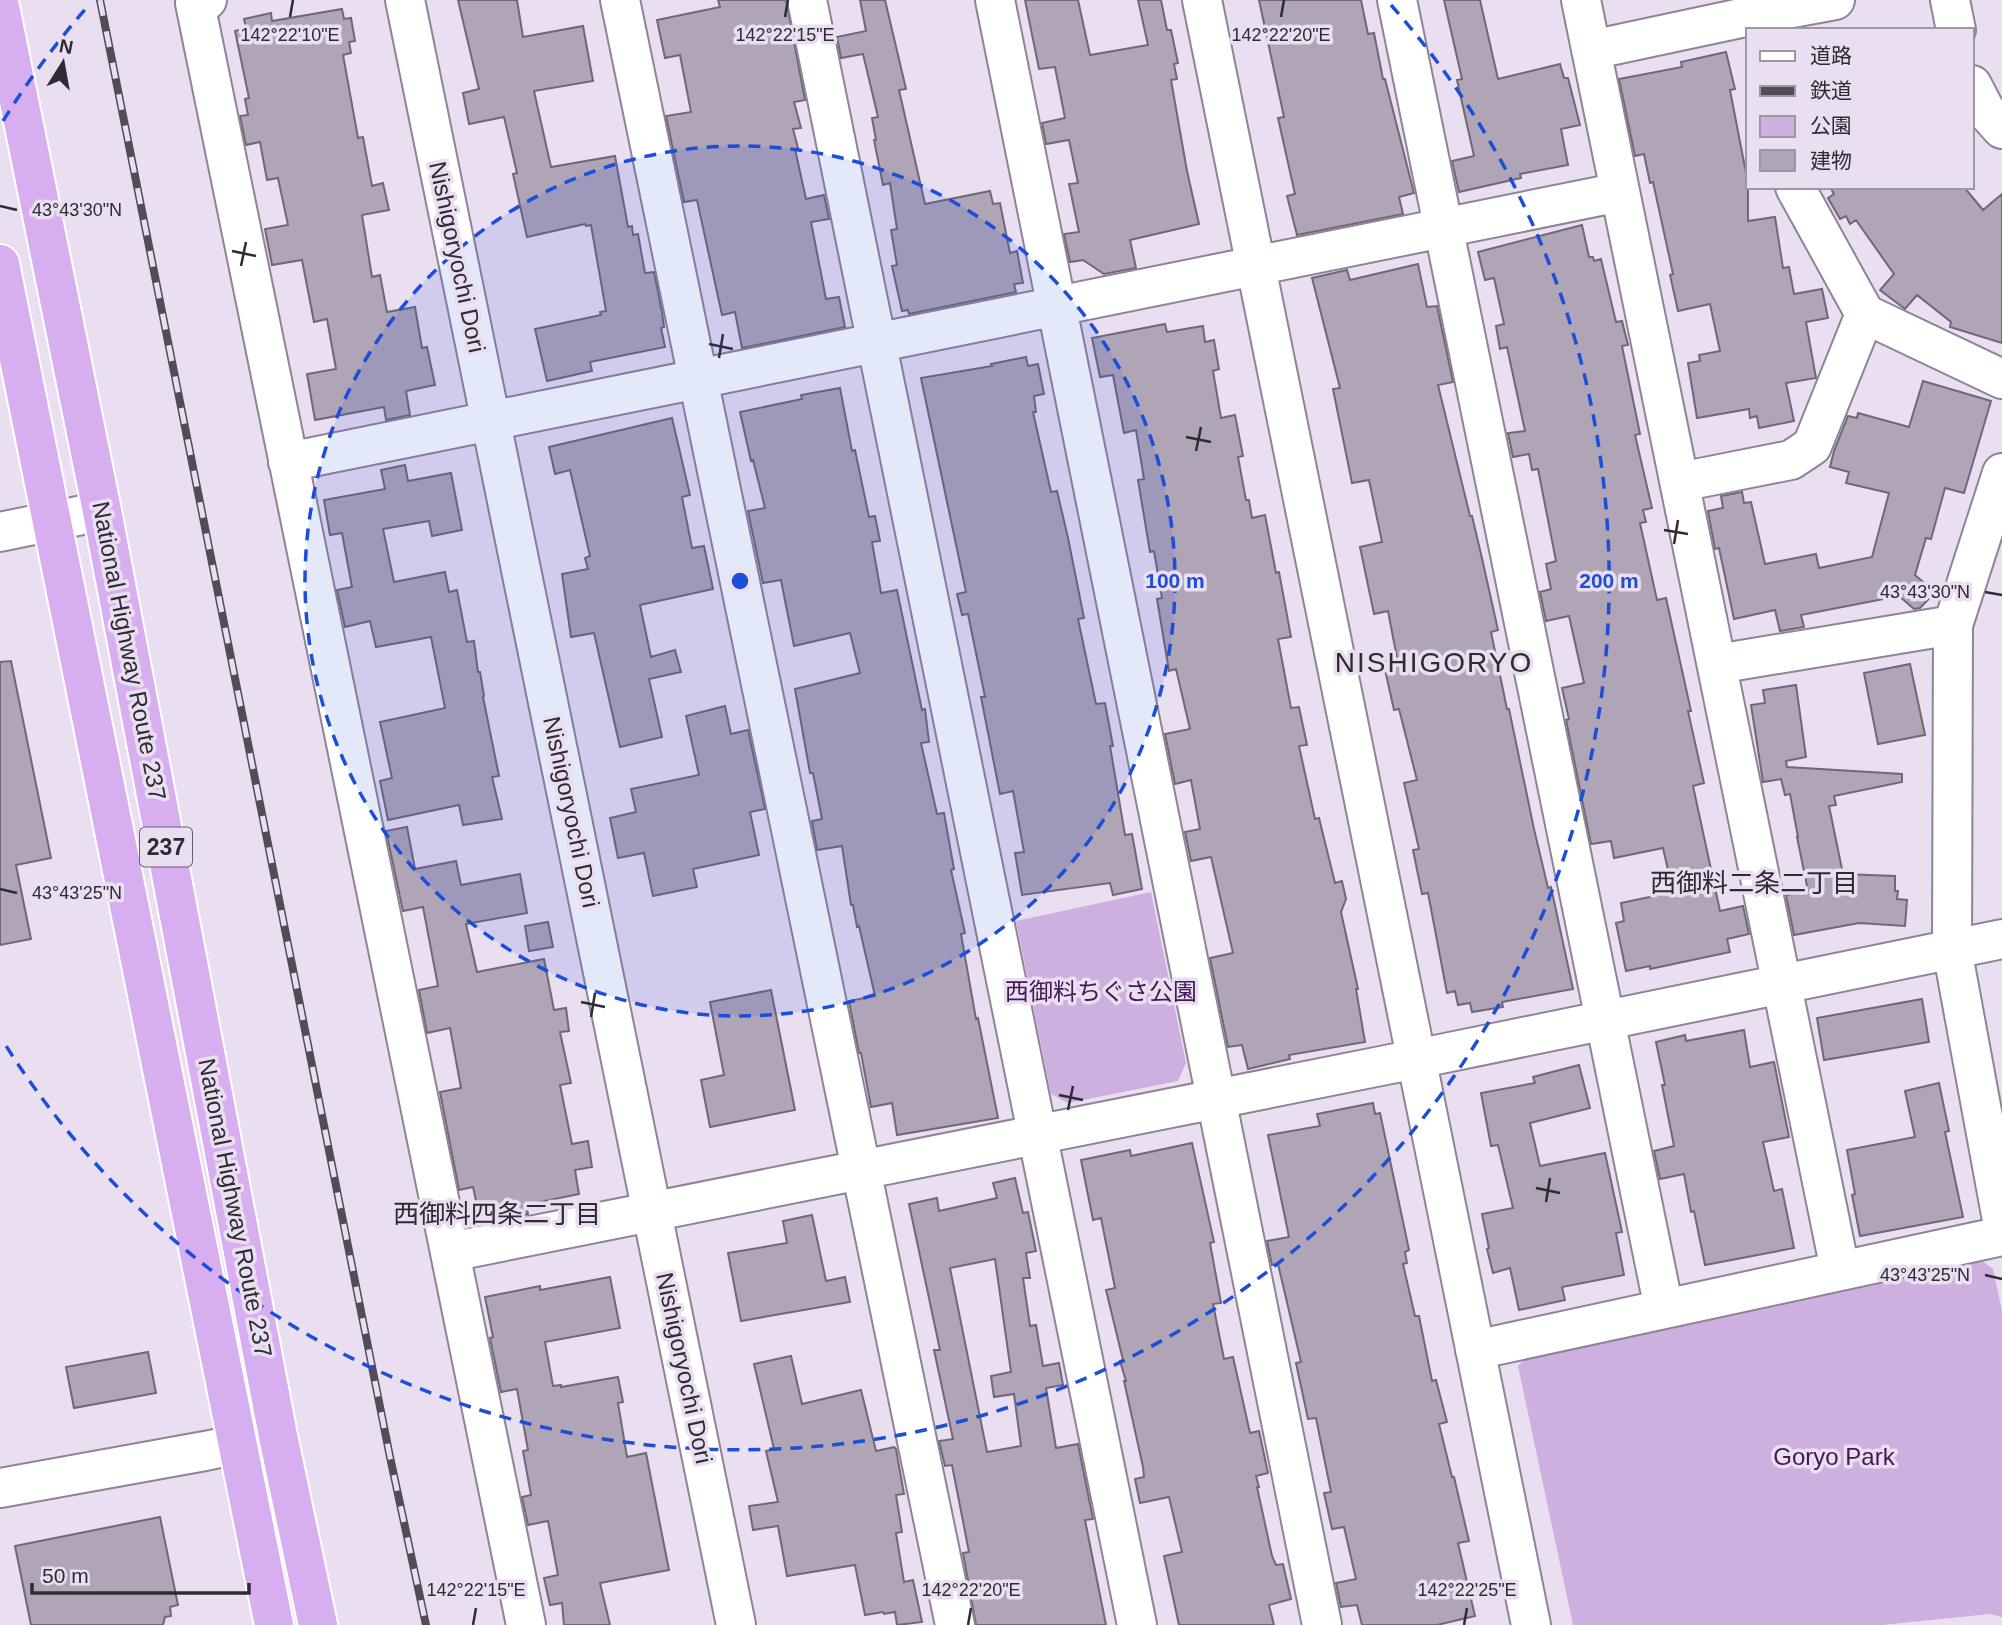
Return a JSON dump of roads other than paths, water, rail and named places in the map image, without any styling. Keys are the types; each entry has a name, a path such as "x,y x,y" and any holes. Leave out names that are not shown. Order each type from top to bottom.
{"highway":[{"name":"National Highway Route 237","path":"0,7 103,511 278,1436 318,1625"},
{"name":"National Highway Route 237","path":"0,264 274,1625"}],"street":[{"path":"207,0 195,3 526,1625"},
{"name":"Nishigoryochi Dori","path":"404,0 736,1625"},
{"path":"620,0 955,1625"},
{"path":"807,0 1137,1625"},
{"path":"995,0 1322,1625"},
{"path":"1202,0 1531,1625"},
{"path":"1397,0 1664,1309"},
{"path":"1581,0 1840,1270"},
{"path":"1591,50 1835,0"},
{"path":"1950,0 1956,28"},
{"path":"1974,89 1985,110 2002,129"},
{"path":"1796,189 1865,314 2002,379"},
{"path":"288,462 1620,192"},
{"path":"1680,482 1791,460 1812,446 1865,314"},
{"path":"2002,473 1953,625 1952,949 2002,1220"},
{"path":"0,532 103,511"},
{"path":"1717,664 1953,625"},
{"path":"450,1252 2002,939"},
{"path":"1475,1350 2002,1236"},
{"path":"0,1488 278,1436"}],"railway":[{"path":"100,0 390,1457 426,1625"}],"district":[{"name":"NISHIGORYO","path":"1434,662"},
{"name":"西御料二条二丁目","path":"1754,883"},
{"name":"西御料四条二丁目","path":"497,1214"}],"park label":[{"name":"西御料ちぐさ公園","path":"1101,992"},
{"name":"Goryo Park","path":"1834,1457"}]}
